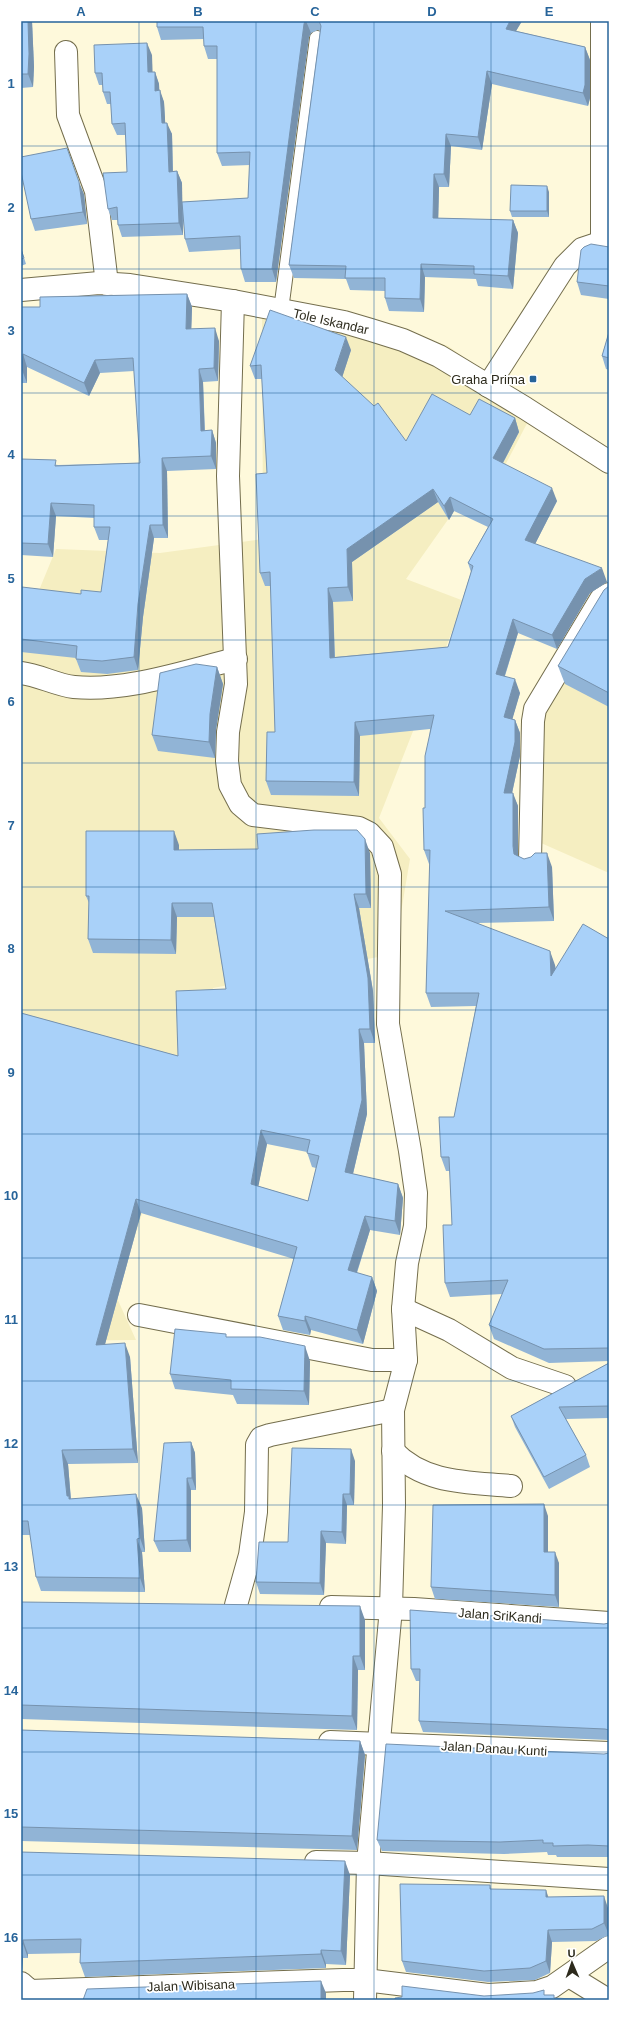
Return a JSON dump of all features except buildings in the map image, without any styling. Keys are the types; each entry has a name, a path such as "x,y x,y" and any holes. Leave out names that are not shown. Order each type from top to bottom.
{"street":[{"path":"488,386 564,266 582,249 606,240 602,21"},
{"path":"66,52 68,115 96,191 107,284"},
{"name":"Tole Iskandar","path":"21,290 107,284 130,285 233,301 344,322 403,340 439,356 558,428 609,462"},
{"path":"233,301 228,476 236,684 228,732 228,778 240,804 254,815 359,828 372,835 382,847 390,874 388,1024 416,1193 415,1226 407,1263 404,1309 406,1360 393,1410 394,1506 391,1608 368,1863 365,1990"},
{"path":"530,860 533,721 535,709 601,599 609,594"},
{"path":"21,673 73,687 102,688 132,683 236,659"},
{"path":"404,1309 449,1330 512,1368 565,1386"},
{"path":"139,1315 372,1360 406,1360"},
{"path":"236,1605 250,1555 256,1512 257,1445 261,1438 393,1410"},
{"path":"393,1451 402,1461 430,1476 446,1480 511,1486"},
{"path":"212,1605 259,1606"},
{"name":"Jalan SriKandi","path":"314,1607 391,1608 609,1623"},
{"name":"Jalan Danau Kunti","path":"308,1741 609,1753"},
{"path":"297,1861 368,1863 609,1879"},
{"name":"Jalan Wibisana","path":"26,1991 365,1990 488,1995 537,1992 552,1987 609,1947"},
{"path":"569,1976 608,2000"}],"lane":[{"path":"281,310 317,38"}],"shaded area":[{"path":"262,307 357,318 448,346 535,408 500,475 476,480 406,579 464,601 379,818 410,859 394,954 213,988 116,1296 136,1340 21,1341 21,634 56,549 160,553 263,539"},
{"path":"582,633 609,642 609,873 541,843 543,701"}],"place":[{"name":"Graha Prima","path":"533,379"}]}
